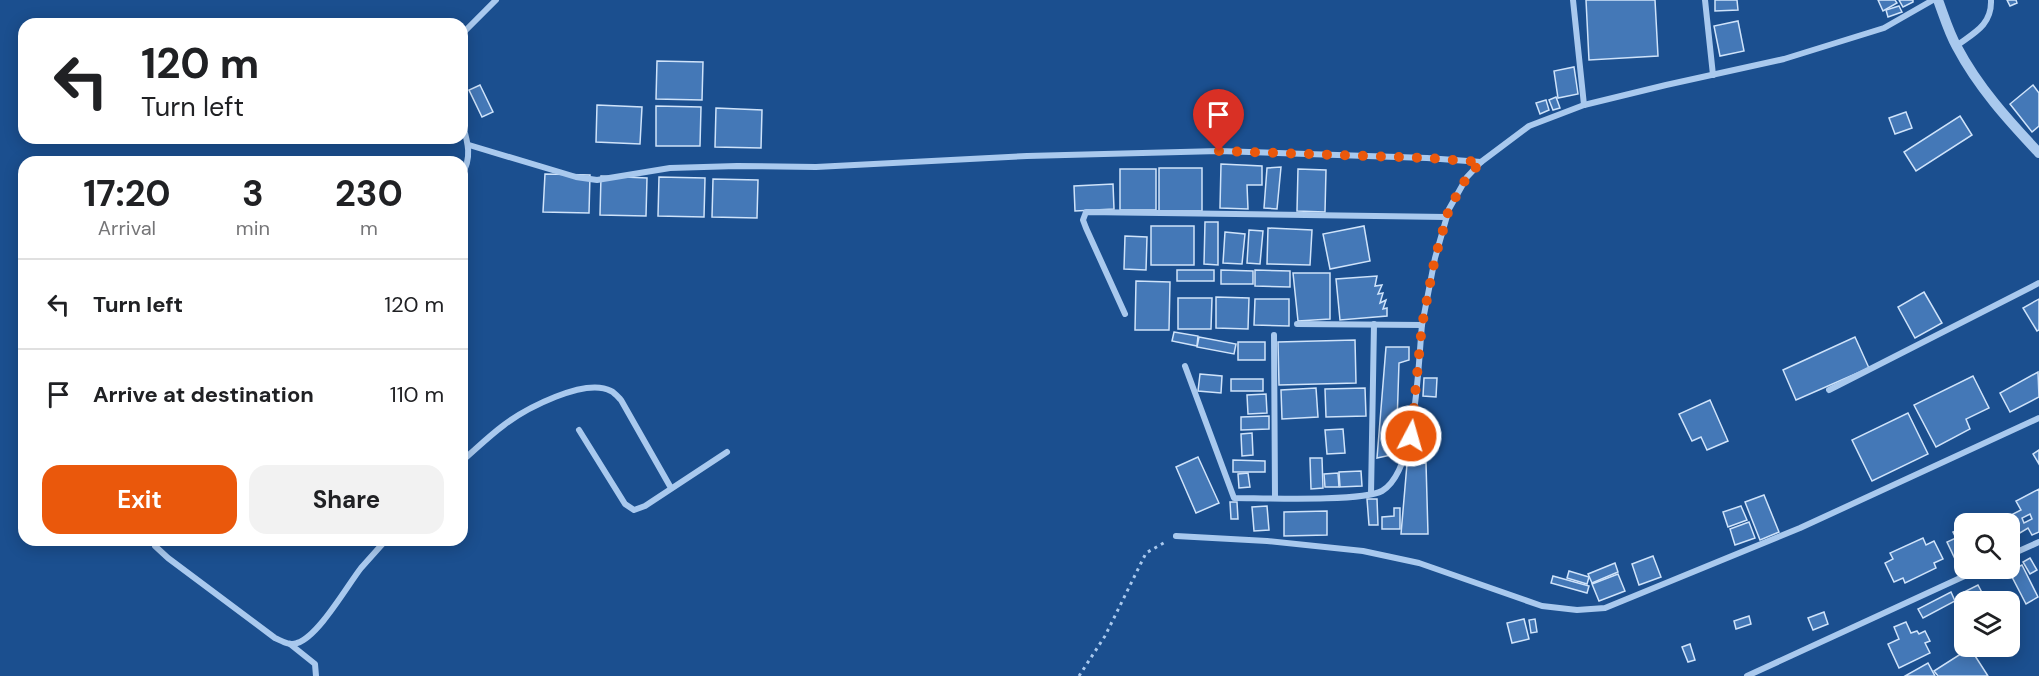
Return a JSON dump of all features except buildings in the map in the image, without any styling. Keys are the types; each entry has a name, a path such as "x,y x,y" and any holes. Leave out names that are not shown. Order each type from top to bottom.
{"street":[{"path":"468,28 496,0"},
{"path":"1573,0 1584,105"},
{"path":"1705,0 1713,75"},
{"path":"1185,366 1234,498 1359,497 1379,493 1389,486 1405,457 1411,436 1422,325 1435,258 1446,217 1467,177 1481,162 1530,126 1584,105 1784,59 1884,28 1936,0 1956,46 1978,83 2010,123 2039,153"},
{"path":"1956,46 1976,32 1985,22 1991,14 1991,0"},
{"path":"468,142 468,160"},
{"path":"469,145 576,177 597,180 670,168 816,167 1027,156 1219,151 1481,162"},
{"path":"1125,315 1086,228 1083,220 1086,212 1446,217"},
{"path":"1828,390 2039,283"},
{"path":"1297,324 1422,325"},
{"path":"1371,494 1374,324"},
{"path":"1274,335 1275,498"},
{"path":"468,456 506,424 530,409 582,389 604,388 621,400 671,488"},
{"path":"1176,536 1267,541 1363,551 1419,563 1542,606 1577,610 1605,608 1800,528 2039,418"},
{"path":"579,430 630,508 639,509 727,452"},
{"path":"2020,551 2039,542"},
{"path":"155,546 275,638 290,644 315,664 316,676"},
{"path":"290,644 299,643 319,627 361,568 381,546"},
{"path":"1747,676 1958,579"}],"path":[{"path":"1079,676 1105,636 1146,553 1176,536"}],"route":[{"path":"1219,151 1481,162 1467,177 1449,209 1435,258 1422,325 1411,436"}]}
